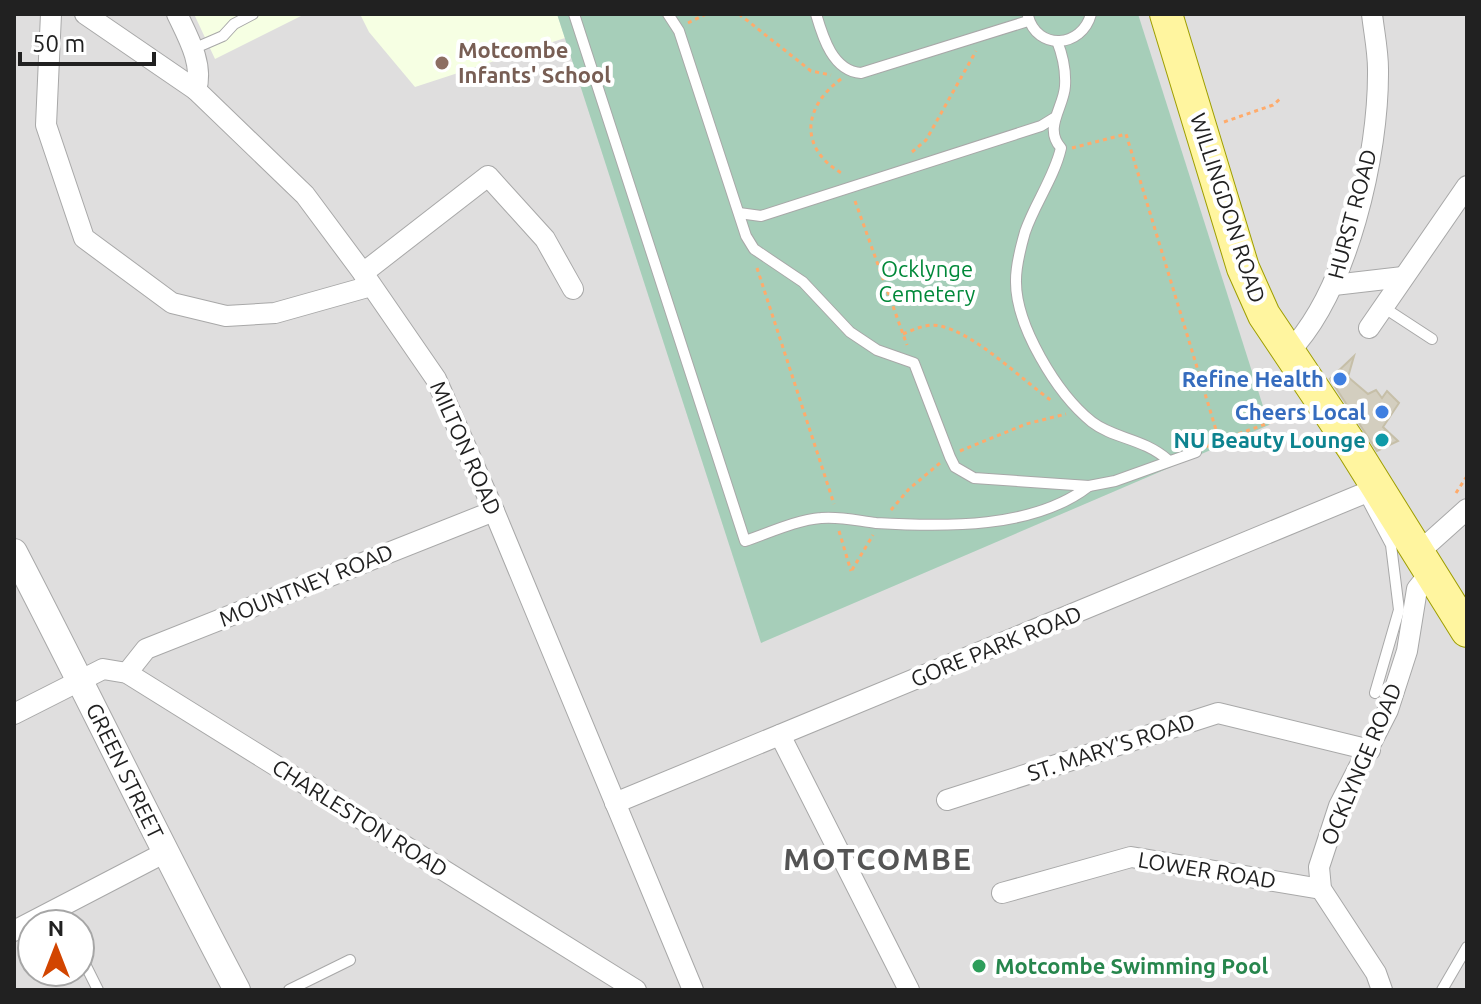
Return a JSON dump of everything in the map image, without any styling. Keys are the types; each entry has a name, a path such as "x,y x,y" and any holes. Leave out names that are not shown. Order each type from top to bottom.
{"main road":[{"name":"WILLINGDON ROAD","path":"1166,14 1243,268 1264,315 1322,404 1370,491 1424,563 1467,631"}],"street":[{"path":"51,14 46,125 84,238 172,303 226,316 275,313 367,279 488,176 545,239 573,289"},
{"name":"MILTON ROAD","path":"85,14 196,90 305,195 436,379 693,990"},
{"path":"177,14 193,49 200,79 196,90"},
{"name":"HURST ROAD","path":"1288,353 1318,316 1334,285 1365,185 1375,126 1378,68 1372,14"},
{"path":"1369,328 1467,186"},
{"path":"1334,285 1403,277"},
{"name":"GORE PARK ROAD","path":"615,803 1370,491"},
{"path":"1424,563 1459,505"},
{"name":"MOUNTNEY ROAD","path":"127,673 146,649 494,511"},
{"name":"GREEN STREET","path":"14,552 164,853 237,990"},
{"name":"OCKLYNGE ROAD","path":"1321,889 1319,867 1339,806 1388,710 1407,651 1424,563"},
{"path":"14,714 103,669 127,673"},
{"name":"CHARLESTON ROAD","path":"127,673 636,990"},
{"name":"ST. MARY'S ROAD","path":"947,800 1218,713 1370,750"},
{"path":"780,735 909,990"},
{"path":"74,908 164,853"},
{"name":"LOWER ROAD","path":"1002,893 1131,857 1321,889"},
{"path":"1321,889 1376,973 1382,990"}],"lane":[{"path":"193,49 223,36 234,24 253,14"},
{"path":"574,14 745,541 823,517 917,524 1011,520 1073,499 1089,486"},
{"path":"668,14 679,31 746,236 754,249 803,282 850,332 877,350 914,363 955,467 974,478 1089,486 1115,481 1196,452"},
{"path":"816,14 820,30 836,61 850,72 861,73 986,34 1028,17 1041,37 1071,40 1087,26 1091,14"},
{"path":"1057,41 1063,55 1065,89 1054,118 1056,142 1061,148 1050,180 1026,230 1015,282 1033,344 1047,370 1082,412 1095,424 1153,447 1168,460"},
{"path":"739,213 761,216 1041,126 1054,118"},
{"path":"1383,307 1432,339"},
{"path":"1370,491 1391,545 1399,610 1375,693"},
{"path":"1442,990 1467,947"},
{"path":"289,990 350,960"}],"path":[{"path":"679,31 695,18 706,14"},
{"path":"739,14 811,71 837,76 850,72"},
{"path":"861,14 924,14"},
{"path":"895,173 908,155 926,140 986,34"},
{"path":"850,72 817,103 810,134 817,153 832,167 864,183"},
{"path":"1224,122 1273,105 1280,99"},
{"path":"1061,148 1067,150 1126,134 1217,433 1216,442"},
{"path":"850,188 914,363"},
{"path":"754,249 755,261 839,520 837,525 851,571"},
{"path":"903,334 925,326 952,330 985,350 1058,405 1082,412"},
{"path":"1196,452 1322,404"},
{"path":"1459,505 1467,476"}],"shaded area":[{"path":"14,14 1467,14 1467,990 14,990"},
{"path":"194,14 305,14 215,59"},
{"name":"Motcombe Infants' School","path":"360,14 557,14 565,38 415,87 369,32"}],"green space":[{"name":"Ocklynge Cemetery","path":"557,14 1138,14 1269,425 761,643"}],"building":[{"path":"1354,356 1348,377 1368,394 1376,390 1382,398 1387,391 1399,403 1383,427 1398,441 1377,451 1330,379"}],"place":[{"name":"Motcombe Infants' School","path":"442,63"},
{"name":"Refine Health","path":"1340,379"},
{"name":"Cheers Local","path":"1382,412"},
{"name":"NU Beauty Lounge","path":"1382,440"},
{"name":"Motcombe Swimming Pool","path":"979,966"}],"district":[{"name":"MOTCOMBE","path":"878,860"}]}
